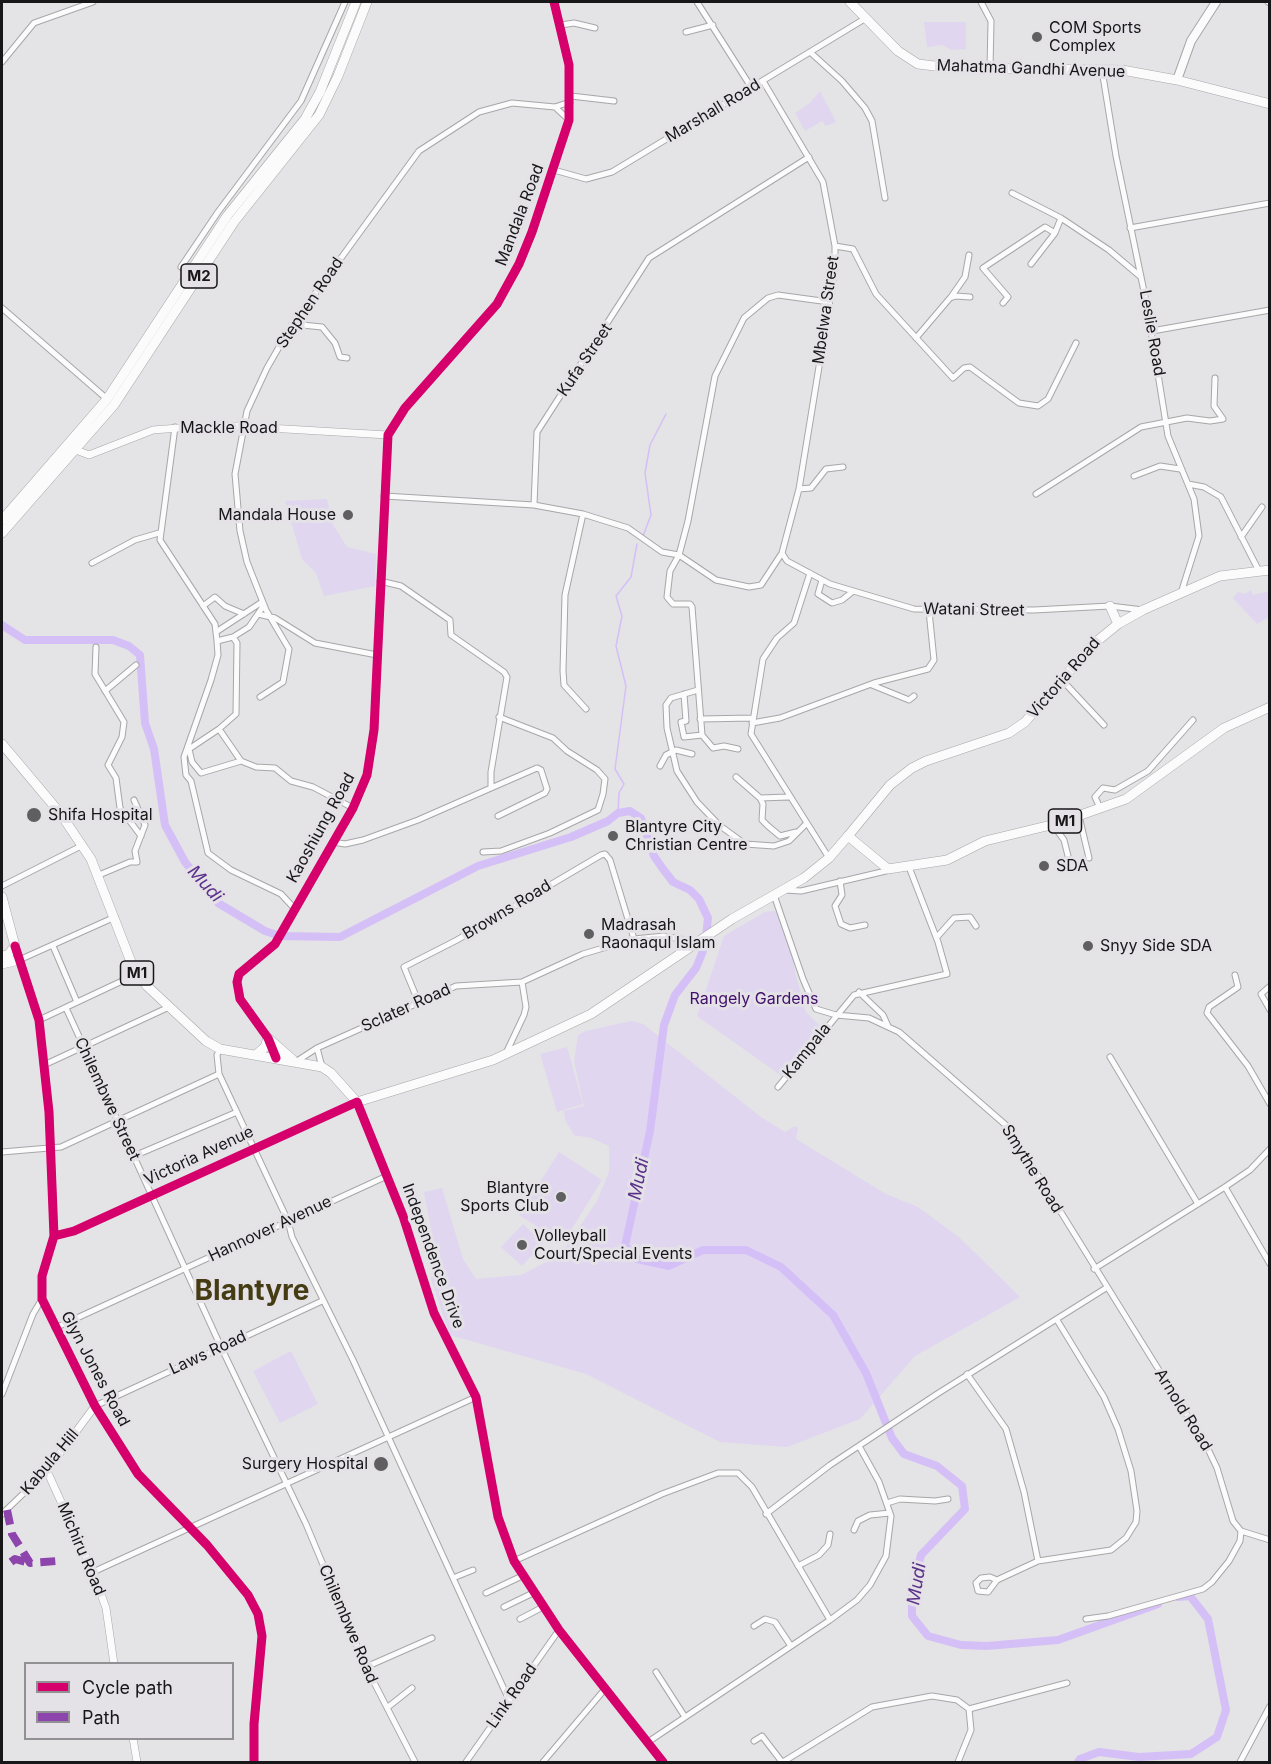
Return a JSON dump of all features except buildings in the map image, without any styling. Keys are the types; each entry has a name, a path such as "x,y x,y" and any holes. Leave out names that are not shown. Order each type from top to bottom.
{"main road":[{"name":"Mahatma Gandhi Avenue","path":"850,2 898,51 918,64 990,69 1101,68 1177,80 1269,104"},
{"path":"1177,80 1191,41 1216,2"},
{"name":"M2","path":"2,520 107,399 245,191 311,110 361,4"},
{"name":"M2","path":"2,533 114,405 259,188 319,116 338,76 361,4"},
{"name":"Victoria Road","path":"357,1102 445,1076 504,1055 591,1014 698,940 784,890 829,858 902,775 926,761 1009,733 1025,722 1102,634 1143,610 1229,573 1269,570"},
{"path":"1110,606 1118,624"},
{"name":"M1","path":"894,869 947,860 985,842 1053,825 1136,794 1189,752 1224,728 1269,707"},
{"name":"M1","path":"2,745 83,845 99,876 137,974 169,1007 220,1049"},
{"path":"848,836 885,868 894,869"},
{"path":"2,897 15,945 8,955 2,956"},
{"path":"2,964 19,960"},
{"path":"257,1054 265,1047 268,1038 296,1061"},
{"path":"220,1049 322,1067 332,1073 357,1102"}],"street":[{"path":"2,62 34,23 93,2"},
{"path":"336,2 361,4"},
{"name":"Mandala Road","path":"388,435 405,408 497,304 519,264 554,170 569,120 569,65 554,2"},
{"path":"697,2 751,87"},
{"path":"981,2 991,21 990,69"},
{"path":"190,273 181,267 218,213 301,102 344,3"},
{"name":"Marshall Road","path":"554,170 586,179 612,172 866,18"},
{"path":"561,25 574,23 595,28"},
{"path":"686,32 713,25"},
{"path":"810,52 842,81 866,108 872,121 885,198"},
{"name":"Leslie Road","path":"1101,68 1130,228 1152,331 1166,424 1180,469 1194,499 1199,536 1181,593"},
{"name":"Mbelwa Street","path":"679,555 716,580 755,587 766,579 782,553 799,489 829,302 835,246 826,191 809,157 763,81"},
{"path":"570,99 614,101"},
{"name":"Stephen Road","path":"260,697 283,682 289,658 288,645 263,604 247,562 238,516 235,474 244,424 254,394 292,324 419,151 480,112 512,103 555,107 570,99"},
{"path":"555,107 569,120"},
{"name":"Kufa Street","path":"534,505 537,432 649,258 809,157"},
{"path":"1012,193 1061,218 1109,250 1142,278"},
{"path":"1130,228 1269,203"},
{"path":"1031,264 1056,233 1061,218"},
{"path":"1003,303 1008,297 983,268 1045,227 1056,233"},
{"path":"835,246 853,249 876,294 948,375 956,377 964,368 970,367 1019,403 1038,406 1048,399 1076,343"},
{"path":"916,338 965,277 969,255"},
{"path":"738,749 724,746 713,748 702,735 692,607 690,604 673,604 667,597 670,571 679,555 715,376 744,318 768,298 778,295 829,302"},
{"path":"950,298 970,297"},
{"path":"2,308 107,399"},
{"path":"1152,331 1269,310"},
{"path":"292,324 322,327 335,343 340,357 347,358"},
{"path":"1036,494 1138,428 1187,418 1210,421 1223,419 1214,406 1215,378"},
{"name":"Mackle Road","path":"76,450 89,455 127,438 175,428 244,424 388,435"},
{"path":"175,428 159,534 163,548 215,624 218,655 184,757 186,775 191,781 208,853 231,870 281,894 294,908"},
{"name":"Kaoshiung Road","path":"276,1058 268,1038 244,1006 237,982 243,970 265,955 275,944 353,808 367,775 372,756 388,435"},
{"path":"1134,476 1160,466 1180,469"},
{"path":"799,489 811,488 826,469 843,467"},
{"path":"1188,484 1204,487 1221,497 1259,571"},
{"path":"384,496 534,505 583,514 628,528 662,552 679,555"},
{"path":"1241,537 1262,507"},
{"path":"583,514 565,595 563,671 564,685 586,710"},
{"path":"92,563 135,540 159,534"},
{"name":"Watani Street","path":"782,553 787,561 822,580 852,592 929,611 1034,610 1110,606 1143,610"},
{"path":"810,573 794,623 777,638 763,659 753,720 753,740 829,858"},
{"path":"822,580 818,594 832,603 842,600 852,592"},
{"path":"381,581 401,586 450,620 451,635 504,672 507,677 499,717 491,788"},
{"path":"203,606 215,597 225,606 244,614"},
{"path":"217,641 233,637 249,627 263,604"},
{"path":"216,632 263,604"},
{"path":"700,720 780,718 871,684 921,672 932,665 929,611"},
{"path":"258,614 269,615 315,643 377,655"},
{"path":"233,637 237,643 236,714 219,729 189,749 192,762 201,773 241,761 256,766 275,768 287,778 313,787 353,808"},
{"path":"96,647 95,674 124,722 122,737 108,765 116,778 120,808 141,836"},
{"path":"105,691 136,665"},
{"path":"1062,680 1104,725"},
{"path":"871,684 909,700 914,696"},
{"path":"698,690 667,701 667,728 677,771 697,802 733,837 746,844 774,846 789,841 806,824"},
{"path":"684,694 686,721 681,722 684,737 702,735"},
{"path":"483,852 501,851 550,833 598,810 603,794 604,779 597,770 567,751 553,738 499,717"},
{"path":"1100,808 1095,796 1103,789 1115,790 1148,771 1193,720"},
{"path":"219,729 241,761"},
{"path":"660,766 666,755 676,750 692,754"},
{"path":"333,842 345,844 363,840 537,768 541,770 547,789 545,793 498,816"},
{"path":"736,777 760,798 763,804 762,820 768,826 780,836 797,831"},
{"path":"760,798 789,797"},
{"path":"99,876 130,862 137,862 135,851 145,825 134,800"},
{"path":"1079,816 1089,858"},
{"path":"1053,825 1064,840 1071,868"},
{"path":"2,886 83,845"},
{"name":"Browns Road","path":"418,1001 404,967 458,940 605,854 608,856 634,939"},
{"path":"859,992 947,974 937,937 909,867"},
{"path":"784,890 801,891 894,869"},
{"path":"840,881 842,895 835,906 841,924 850,928 865,925"},
{"name":"Smythe Road","path":"774,895 813,1005 820,1012 869,1018 899,1032 1008,1127 1094,1269"},
{"path":"19,960 115,916"},
{"path":"937,937 954,918 970,917 976,926"},
{"path":"504,1055 519,1031 526,1007 522,982 583,954 634,939 664,936 698,940"},
{"name":"Glyn Jones Road","path":"15,945 39,1020 51,1149 54,1236 42,1276 42,1299 95,1406 138,1474 189,1527 248,1595 261,1621 254,1724 254,1762"},
{"path":"53,945 77,1002"},
{"path":"39,1020 137,974"},
{"path":"1235,975 1238,987 1209,1006 1208,1013 1248,1066 1269,1104"},
{"name":"Sclater Road","path":"296,1061 317,1048 418,1001 465,984 522,982"},
{"path":"1269,986 1261,994 1269,1010"},
{"path":"859,992 883,1015 888,1026"},
{"name":"Kampala","path":"778,1087 836,1015 859,992"},
{"path":"44,1065 169,1007"},
{"name":"Chilembwe Street","path":"66,1008 285,1484"},
{"path":"317,1048 322,1067"},
{"path":"220,1049 217,1055 219,1074 288,1221 292,1237 353,1360 509,1700"},
{"path":"1110,1057 1198,1204"},
{"path":"2,1152 51,1149 219,1074"},
{"name":"Victoria Avenue","path":"54,1236 74,1231 357,1102"},
{"name":"Independence Drive","path":"357,1102 387,1176 434,1313 476,1397 498,1517 514,1561 559,1630 663,1762"},
{"path":"134,1156 237,1112"},
{"path":"1094,1269 1250,1170 1269,1149"},
{"name":"Hannover Avenue","path":"55,1328 387,1176"},
{"path":"1225,1187 1269,1264"},
{"name":"Arnold Road","path":"1094,1269 1208,1449 1217,1468 1229,1514 1241,1531"},
{"path":"766,1514 860,1446 967,1374 1106,1288"},
{"path":"2,1394 33,1314 42,1299"},
{"name":"Laws Road","path":"95,1406 322,1300"},
{"path":"997,1580 1038,1561 1111,1550 1132,1531 1137,1511 1131,1471 1111,1412 1057,1320"},
{"path":"967,1374 1006,1429 1024,1492 1038,1561"},
{"path":"93,1572 476,1397"},
{"name":"Kabula Hill","path":"2,1514 47,1471 95,1406"},
{"path":"648,1742 857,1600 880,1569 890,1542 890,1513 879,1482 860,1446"},
{"name":"Michiru Road","path":"47,1471 93,1572 107,1611 114,1662"},
{"path":"514,1561 662,1494 724,1472 738,1473 747,1479 830,1620"},
{"name":"Chilembwe Road","path":"285,1484 306,1524 366,1667 415,1762"},
{"path":"886,1503 900,1499 948,1499"},
{"path":"854,1530 858,1521 870,1515 890,1513"},
{"path":"1086,1619 1108,1616 1203,1589 1212,1582 1229,1561 1240,1541 1241,1531 1269,1540"},
{"path":"798,1566 819,1555 828,1545 830,1534"},
{"path":"453,1578 472,1570"},
{"path":"486,1593 522,1576"},
{"path":"504,1606 533,1593"},
{"path":"520,1619 543,1607"},
{"path":"754,1626 765,1619 775,1622 791,1646"},
{"name":"Link Road","path":"466,1762 559,1630"},
{"path":"366,1667 432,1638"},
{"path":"656,1672 685,1717"},
{"path":"969,1709 1067,1683"},
{"path":"388,1707 412,1688"},
{"path":"543,1762 605,1689"},
{"path":"754,1741 762,1736 782,1762 790,1760 872,1707 932,1696 957,1700 969,1709 971,1730 958,1762"},
{"path":"1240,1762 1269,1706"},
{"path":"133,1740 137,1762"}],"green space":[{"path":"924,22 966,22 966,49 951,50 943,45 927,47"},
{"path":"820,91 836,122 826,126 822,121 805,131 795,113 810,103"},
{"path":"327,499 332,523 347,547 376,554 375,586 324,596 316,573 302,559 285,501"},
{"path":"1251,590 1253,595 1269,591 1269,617 1257,624 1233,598 1238,592 1245,594"},
{"name":"Rangely Gardens","path":"775,911 790,937 795,972 806,1012 820,1026 783,1077 697,1016 724,936 765,912"},
{"name":"Blantyre Sports Club","path":"631,1021 643,1024 761,1117 785,1132 795,1126 798,1128 796,1139 886,1194 918,1207 960,1238 1020,1297 915,1356 860,1419 787,1447 720,1442 586,1374 450,1335 431,1279 436,1255 424,1192 442,1188 463,1259 476,1279 521,1275 560,1255 597,1201 609,1172 609,1146 591,1138 574,1135 565,1120 564,1111 584,1106 574,1061 578,1035 586,1031"},
{"path":"567,1047 583,1104 557,1112 540,1054"},
{"name":"Blantyre Sports Club","path":"559,1152 602,1180 563,1243 519,1215"},
{"name":"Volleyball Court/Special Events","path":"523,1224 543,1243 522,1266 501,1247"},
{"path":"291,1351 318,1404 280,1423 253,1371"}],"waterway":[{"path":"643,536 651,515 645,473 650,445 666,414"},
{"path":"618,813 619,793 624,784 615,769 626,686 616,646 622,616 616,596 631,577 637,544"},
{"name":"Mudi","path":"2,625 25,640 113,640 129,646 140,655 145,723 154,749 165,825 185,862 218,903 265,931 280,936 340,937 478,866 571,837 608,821 618,813 630,811 641,818 654,856 673,882 690,890 699,899 708,918 705,946 696,968 675,995 664,1025 650,1131 625,1246 637,1259 669,1266 703,1250 746,1250 781,1267 833,1315 866,1373 892,1438 904,1454 937,1466 962,1486 965,1509 921,1555 912,1592 912,1616 928,1636 961,1645 987,1646 1058,1640 1158,1604"},
{"name":"Mudi","path":"1078,1762 1080,1759 1099,1752 1139,1757 1191,1754 1217,1737 1226,1710 1208,1619 1190,1596 1178,1597"}],"marked path":[{"path":"7,1510 12,1534 30,1563 57,1561"},
{"path":"11,1562 15,1559 30,1563"}],"cycle path":[{"path":"276,1058 268,1038 240,999 237,982 239,974 275,944 353,808 367,775 374,730 388,435 405,408 497,304 519,264 532,232 569,120 569,65 554,2"},
{"path":"15,946 39,1020 49,1112 54,1236 42,1276 42,1299 95,1406 138,1474 207,1545 248,1595 258,1614 262,1636 254,1724 254,1762"},
{"path":"54,1236 74,1231 357,1102 403,1216 434,1313 476,1397 498,1517 514,1561 559,1630 663,1762"}],"place":[{"name":"COM Sports Complex","path":"1037,37"},
{"name":"Mandala House","path":"348,515"},
{"name":"Shifa Hospital","path":"34,815"},
{"name":"Blantyre City Christian Centre","path":"613,836"},
{"name":"SDA","path":"1044,866"},
{"name":"Madrasah Raonaqul Islam","path":"589,934"},
{"name":"Snyy Side SDA","path":"1088,946"},
{"name":"Blantyre Sports Club","path":"561,1197"},
{"name":"Volleyball Court/Special Events","path":"522,1245"},
{"name":"Surgery Hospital","path":"381,1464"}],"district":[{"name":"Blantyre","path":"252,1292"}]}
